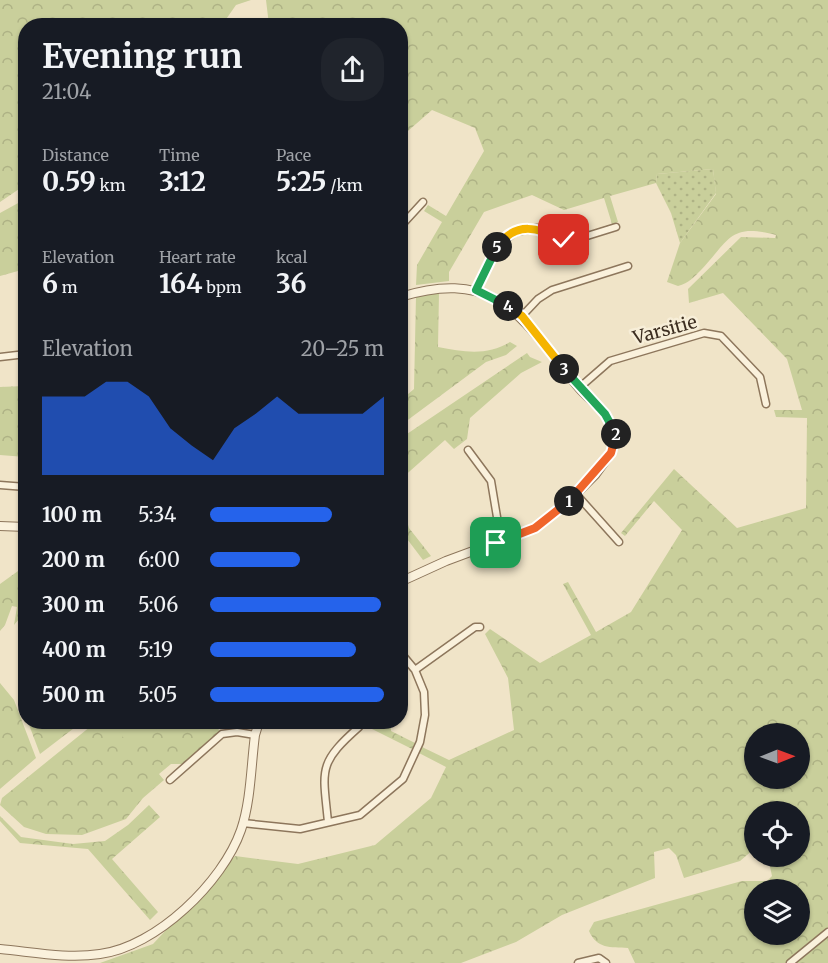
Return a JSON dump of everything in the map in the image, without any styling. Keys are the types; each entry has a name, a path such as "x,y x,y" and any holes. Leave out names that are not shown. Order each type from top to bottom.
{"street":[{"path":"408,218 423,202"},
{"path":"476,290 498,246 515,232 537,228 571,240 616,227"},
{"path":"522,316 538,299 552,290 628,266"},
{"path":"408,295 424,290 476,290 500,300 522,316 579,388 605,414 616,434 611,453 576,494 535,528 408,579"},
{"name":"Varsitie","path":"579,388 610,361 704,333 721,336 760,377 766,404"},
{"path":"0,357 18,355"},
{"path":"468,450 491,481 501,541"},
{"path":"0,485 18,486"},
{"path":"576,494 620,542"},
{"path":"0,526 18,527"},
{"path":"415,670 478,627"},
{"path":"243,823 300,829 360,815 403,780 420,742 425,715 424,692 415,670 408,662"},
{"path":"0,949 90,956 115,952 145,938 198,895 227,861 243,823 257,729"},
{"path":"328,822 325,764 335,749 357,729"},
{"path":"170,780 222,734 237,732 255,735"},
{"path":"790,963 828,932"},
{"path":"578,963 599,958 606,963"}],"green space":[{"path":"0,0 251,0 236,5 227,18 18,18 18,190 0,202"},
{"path":"266,0 828,0 828,963 635,963 628,948 600,944 592,937 589,931 594,922 744,881 744,945 810,945 810,879 769,879 772,876 770,867 810,867 810,801 744,801 744,858 740,861 684,878 676,855 669,848 654,852 655,878 562,915 516,942 461,963 100,963 153,944 235,856 298,864 375,845 431,798 446,767 419,753 422,747 449,760 514,730 508,678 485,634 490,629 540,663 591,635 563,584 568,582 596,632 631,612 682,530 654,501 625,536 621,533 674,469 737,528 806,508 807,418 776,417 774,410 802,410 787,359 723,293 689,303 688,289 741,237 775,238 776,235 749,231 732,236 694,277 678,286 667,282 680,243 716,194 713,169 657,174 656,183 610,196 618,222 612,224 604,198 564,210 532,195 484,212 449,272 449,281 416,285 417,265 442,222 424,211 428,205 446,216 484,151 475,128 432,110 408,131 408,18 268,18"},
{"path":"713,169 716,193 680,243 671,213 656,183 657,174"},
{"path":"18,203 18,271 0,276 0,213"},
{"path":"439,293 438,347 475,352 493,349 510,342 517,346 506,355 486,362 408,420 408,394 414,389 416,296"},
{"path":"527,353 530,357 542,362 521,373 470,418 467,439 454,449 445,440 408,473 408,433"},
{"path":"18,386 18,456 0,455 0,387"},
{"path":"408,525 431,556 423,560 408,540"},
{"path":"18,571 18,620 14,625 17,607 12,606 5,625 0,631 0,584"},
{"path":"0,683 14,700 18,711 18,729 25,729 36,758 0,789"},
{"path":"31,729 73,729 40,754"},
{"path":"87,729 218,729 220,731 182,764 171,764 159,774 164,780 143,798 126,819 82,835 46,834 24,827 0,805 2,798"},
{"path":"117,729 157,729 132,749"},
{"path":"372,729 391,729 415,743 412,749"},
{"path":"149,805 160,817 112,859 158,912 150,920 88,849 20,843 0,821 0,816 21,837 73,844 105,841 128,825"}],"route":[{"path":"496,543 535,528 547,520 595,475 615,446 616,434 605,414 579,388 522,316 500,300 476,290 502,240 515,232 524,229 541,229 564,240"}]}
